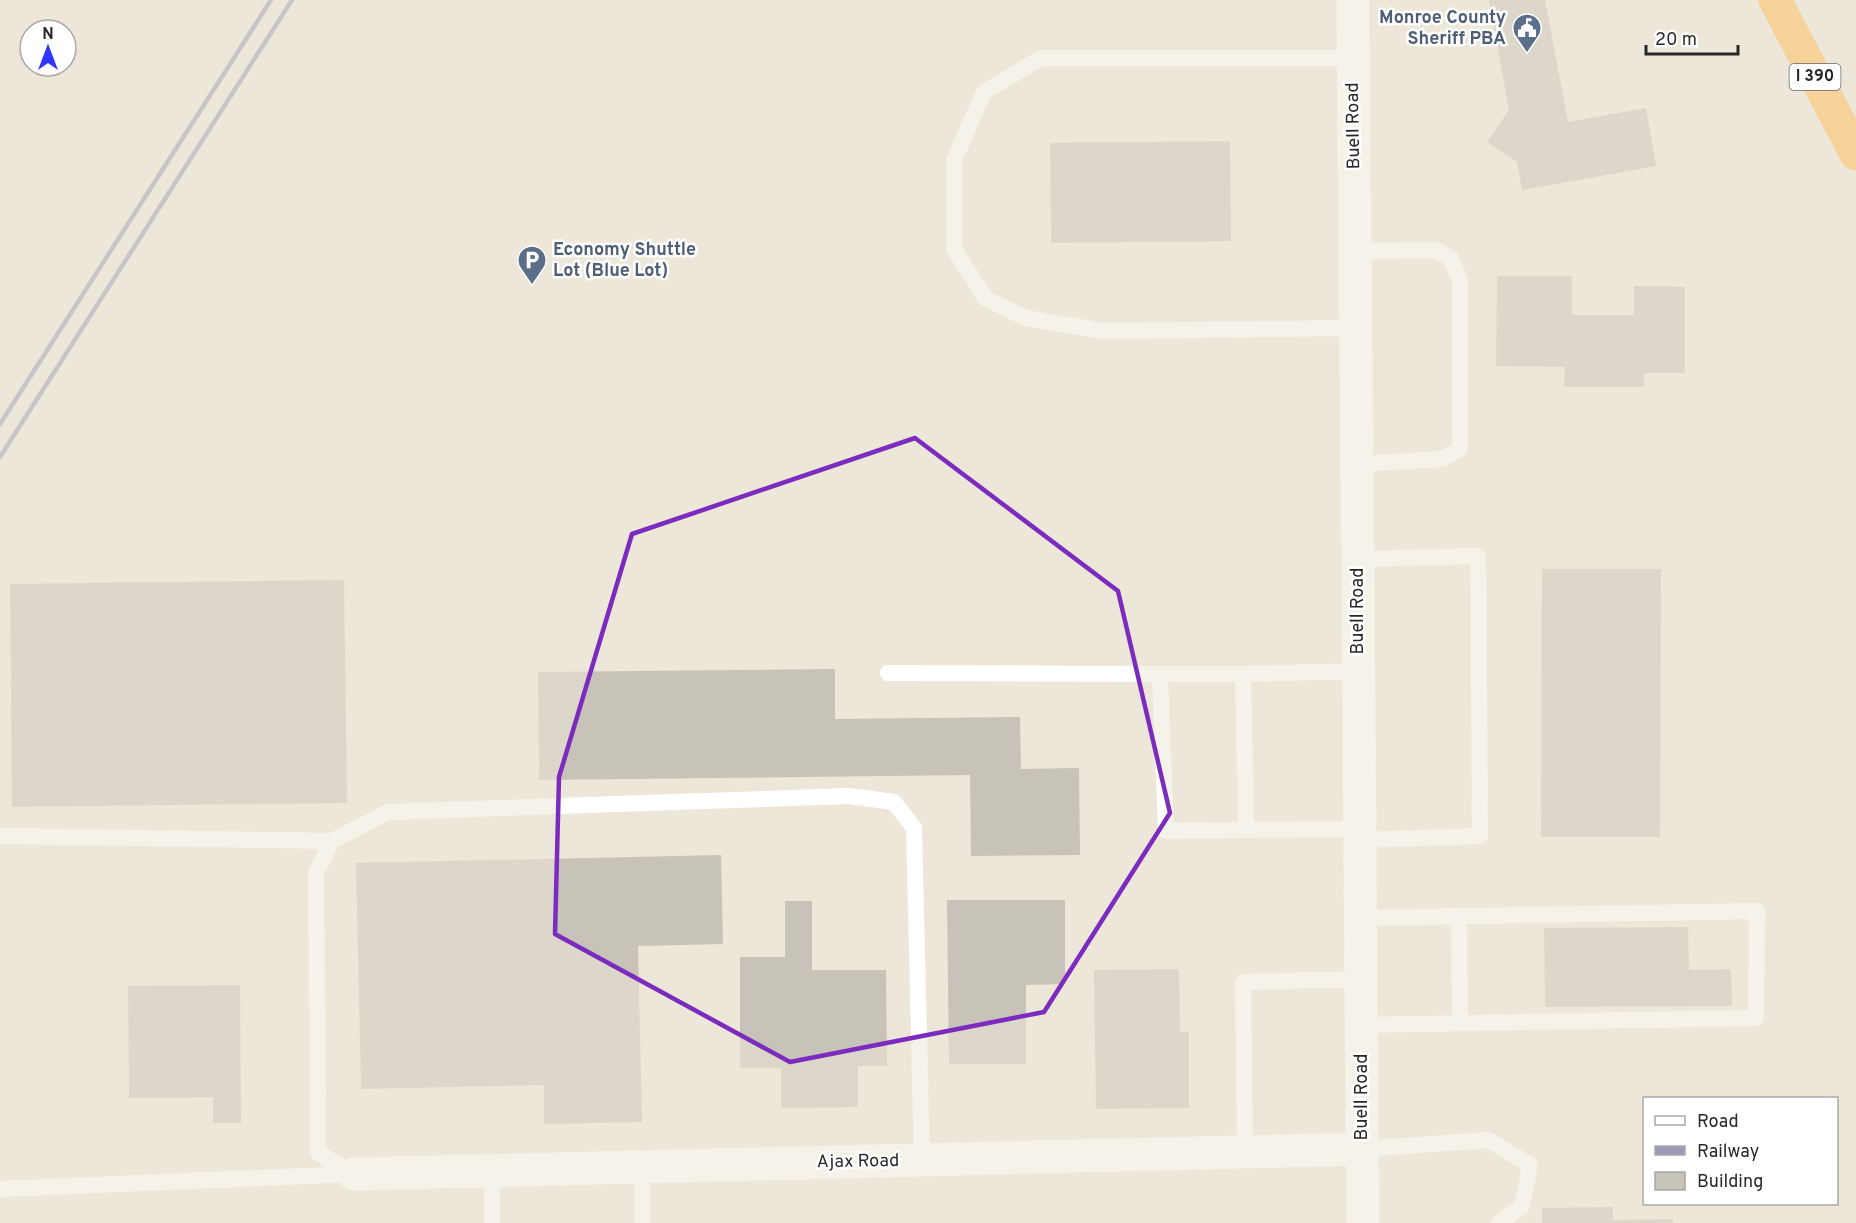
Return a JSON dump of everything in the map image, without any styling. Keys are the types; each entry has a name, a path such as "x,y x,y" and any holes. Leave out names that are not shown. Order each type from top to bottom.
{"highway":[{"name":"I 390","path":"1775,0 1856,153"}],"street":[{"name":"Buell Road","path":"1353,0 1363,1223"},
{"name":"Ajax Road","path":"354,1174 1362,1149"}],"lane":[{"path":"1353,58 1041,58 984,92 954,160 954,249 986,299 1026,318 1104,331 1355,328"},
{"path":"1356,251 1437,250 1451,259 1460,280 1460,449 1442,459 1357,464"},
{"path":"1160,674 1166,831 1246,830 1480,836 1478,556 1358,559"},
{"path":"888,673 1243,674 1359,671"},
{"path":"1243,674 1246,830"},
{"path":"0,836 332,841 388,812 849,796 894,802 914,828 922,1160"},
{"path":"332,841 316,873 318,1153 354,1174"},
{"path":"1360,918 1757,911 1756,1018 1362,1025"},
{"path":"1459,917 1460,1023"},
{"path":"1245,1152 1243,982 1361,979"},
{"path":"1362,1149 1489,1140 1530,1165 1522,1206 1499,1223"},
{"path":"642,1167 642,1223"},
{"path":"492,1171 492,1223"},
{"path":"0,1188 354,1174"}],"highlighted area":[{"path":"915,438 1118,591 1170,813 1044,1012 790,1062 555,934 559,777 632,534"}],"building":[{"name":"Monroe County Sheriff PBA","path":"1489,0 1545,0 1568,122 1646,108 1656,166 1522,190 1517,162 1487,142 1509,110"},
{"path":"1230,141 1231,241 1051,243 1050,143"},
{"path":"1497,276 1572,276 1572,315 1634,315 1634,286 1685,287 1685,373 1644,373 1644,387 1564,387 1565,367 1496,366"},
{"path":"1542,569 1661,569 1660,837 1541,837"},
{"path":"344,580 347,803 12,807 10,584"},
{"path":"835,669 835,719 1020,717 1021,769 1079,768 1080,855 971,856 970,775 539,780 538,672"},
{"path":"721,855 723,944 638,946 642,1122 544,1124 544,1085 361,1089 356,863"},
{"path":"947,900 1065,900 1065,984 1026,985 1026,1064 949,1064"},
{"path":"785,901 812,901 812,970 886,970 887,1066 858,1066 858,1107 781,1108 781,1068 740,1068 740,957 785,957"},
{"path":"1688,927 1689,970 1731,969 1732,1006 1545,1007 1544,928"},
{"path":"1179,969 1180,1032 1189,1032 1189,1108 1096,1109 1094,970"},
{"path":"240,985 241,1123 213,1123 213,1097 129,1098 128,986"},
{"path":"1613,1207 1613,1220 1673,1219 1673,1223 1542,1223 1542,1208"}],"railway":[{"path":"0,424 271,0"},
{"path":"0,457 292,0"}],"place":[{"name":"Monroe County Sheriff PBA","path":"1527,54"},
{"name":"Economy Shuttle Lot (Blue Lot)","path":"532,286"}]}
